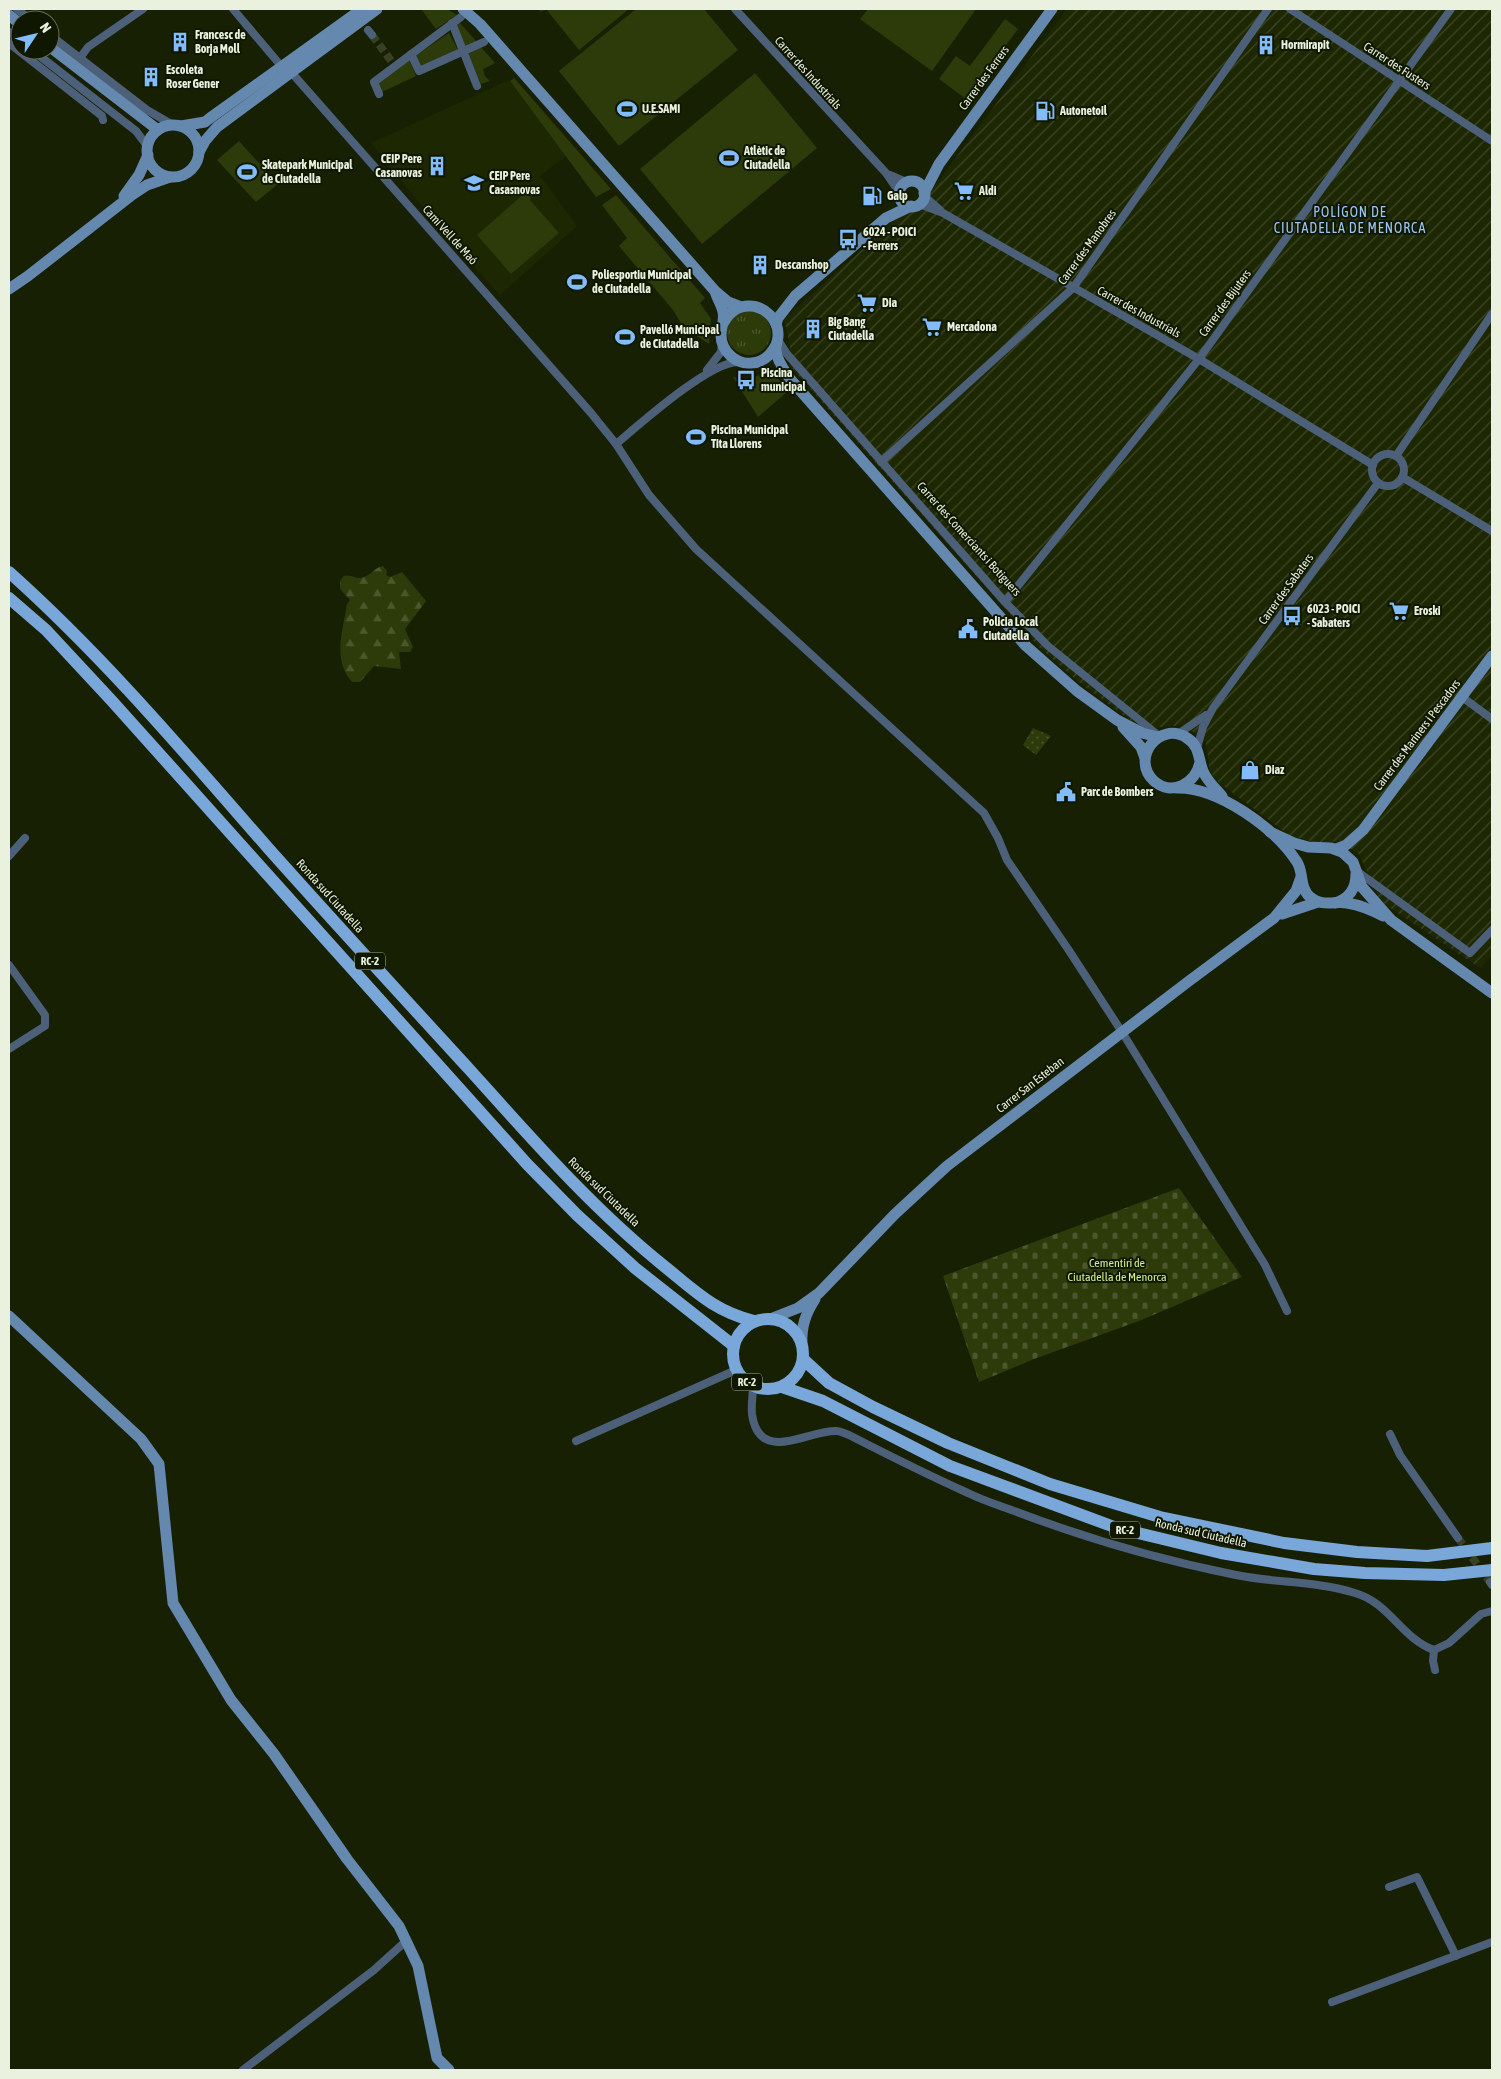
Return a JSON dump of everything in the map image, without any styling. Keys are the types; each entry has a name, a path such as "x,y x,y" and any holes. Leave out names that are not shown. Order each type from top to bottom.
{"main road":[{"name":"Ronda sud Ciutadella","path":"9,572 58,616 132,692 269,849 542,1150 592,1202 649,1254 708,1302 731,1315 754,1322"},
{"name":"RC-2","path":"9,598 46,630 105,694 527,1164 577,1215 635,1268 734,1346 733,1358 736,1370 743,1379 753,1386 773,1390 782,1387"},
{"name":"RC-2","path":"754,1322 770,1319"},
{"path":"770,1319 781,1321 790,1326 802,1344 803,1359 796,1376 782,1387"},
{"path":"734,1346 738,1336 745,1327 754,1322"},
{"name":"Ronda sud Ciutadella","path":"803,1359 830,1383 948,1443 1050,1484 1160,1517 1284,1543 1357,1552 1427,1556 1492,1548"},
{"name":"Ronda sud Ciutadella","path":"782,1387 823,1401 950,1466 1117,1528 1221,1554 1314,1569 1492,1579"}],"street":[{"path":"80,58 88,47 143,9"},
{"name":"Camí Vell de Maó","path":"233,9 591,413 616,444 649,495 696,549 984,813 998,838 1007,860 1068,948 1122,1032 1265,1265 1287,1310"},
{"path":"9,289 112,209 147,185 170,176 178,176 190,170 196,164 205,140 217,127 362,9"},
{"path":"112,209 139,175 150,140 158,130 205,122 377,9"},
{"path":"470,9 480,24 715,292 728,302 741,307"},
{"name":"Carrer des Industrials","path":"735,9 886,173 899,193"},
{"name":"Carrer des Ferrers","path":"920,200 939,164 1052,9"},
{"name":"Carrer des Manobres","path":"881,462 1074,288 1268,9"},
{"name":"Carrer des Fusters","path":"1290,9 1492,141"},
{"name":"Carrer des Bijuters","path":"1005,602 1199,359 1451,9"},
{"path":"379,94 374,82 393,64 411,54 452,23 462,13 480,24"},
{"path":"452,23 478,86"},
{"path":"411,54 419,71 484,42"},
{"path":"9,43 102,116 103,120"},
{"path":"60,43 147,110 194,136 199,152"},
{"path":"60,55 158,130"},
{"path":"45,60 136,131 148,151 155,169 170,176"},
{"name":"Carrer des Ferrers","path":"910,181 939,164"},
{"name":"Carrer des Industrials","path":"886,173 910,181"},
{"path":"886,218 901,187 910,181 921,184 920,200"},
{"path":"899,193 903,203 920,200"},
{"path":"724,322 731,313 741,307 770,308 795,296 886,218 920,200"},
{"name":"Carrer des Industrials","path":"920,200 1199,359 1373,465"},
{"path":"703,376 722,352 721,333 724,313 715,292"},
{"path":"776,324 795,296"},
{"path":"762,309 770,315 776,324 776,352 790,379"},
{"path":"1396,456 1492,314"},
{"path":"722,343 731,356 740,362"},
{"path":"761,361 770,354 777,343"},
{"name":"Carrer des Comerciants i Botiguers","path":"777,343 1005,602 1048,646 1159,737"},
{"path":"616,444 703,376 729,363 769,362 790,379 1026,646 1077,691 1117,720 1142,733 1159,737"},
{"path":"1382,455 1396,456 1402,463 1402,477 1392,486 1378,483 1373,475 1375,461 1382,455"},
{"path":"1402,477 1492,531"},
{"name":"Carrer des Sabaters","path":"1197,748 1203,727 1213,708 1378,483"},
{"name":"Carrer des Mariners i Pescadors","path":"1355,868 1355,847 1363,830 1492,656"},
{"path":"1462,697 1492,720"},
{"name":"Carrer des Sabaters","path":"1178,734 1198,722 1213,708"},
{"path":"1117,720 1135,739 1145,758"},
{"path":"1232,805 1212,786 1205,775 1197,748 1187,738 1178,734 1168,734 1159,737 1148,748 1145,758 1146,769 1152,779 1163,786 1190,788 1208,792 1232,805 1270,832 1288,850 1298,864 1306,892 1318,902 1345,902 1391,920"},
{"path":"1177,788 1193,779 1200,762"},
{"name":"Carrer des Mariners i Pescadors","path":"1336,849 1346,844 1363,830"},
{"path":"1270,832 1294,843 1320,849 1336,849 1348,856 1362,887 1391,920 1492,993"},
{"path":"9,856 25,838"},
{"path":"1301,876 1307,858 1320,849"},
{"path":"1334,903 1349,895 1355,885 1355,868"},
{"path":"1355,868 1374,886 1470,953 1492,930"},
{"name":"Carrer San Esteban","path":"1274,918 1296,891 1301,876"},
{"name":"Carrer San Esteban","path":"770,1319 798,1308 818,1293 895,1214 947,1166 1122,1032 1274,918 1294,908 1318,902"},
{"path":"9,965 45,1015 45,1026 36,1034 9,1049"},
{"name":"Carrer San Esteban","path":"802,1344 801,1331 807,1312 818,1293"},
{"path":"9,1316 141,1439 159,1464 173,1603 231,1700 274,1754 343,1855 399,1926 418,1966 437,2058 449,2070"},
{"path":"576,1441 736,1370"},
{"path":"753,1386 752,1415 759,1433 772,1441 783,1443 838,1431 969,1494 1042,1522 1124,1548 1237,1576 1315,1585 1355,1593 1380,1604 1412,1639 1420,1645 1434,1650 1450,1643 1482,1614 1492,1611"},
{"path":"1390,1434 1400,1455 1458,1538"},
{"path":"1434,1650 1433,1661 1435,1670"},
{"path":"1389,1887 1417,1877 1456,1956"},
{"path":"243,2070 374,1970 406,1941"},
{"path":"1332,2002 1492,1942"}],"shaded area":[{"path":"1067,9 1492,9 1492,955 1480,968 1380,901 1359,854 1339,841 1317,843 1289,835 1218,782 1210,772 1206,742 1184,725 1142,729 1080,683 1039,647 789,365 790,346 784,319 937,183"},
{"name":"CEIP Pere Casasnovas","path":"509,80 566,156 540,176 577,226 500,295 445,235 371,143"}],"green space":[{"path":"421,9 447,9 457,15 436,29"},
{"path":"546,9 629,9 579,50"},
{"name":"U.E.SAMI","path":"636,9 704,9 738,50 619,146 559,71"},
{"path":"868,9 976,9 932,71 860,19"},
{"path":"1005,19 1018,29 966,99 939,79 956,56 970,66"},
{"path":"460,23 477,42 464,47 455,27"},
{"path":"449,33 458,50 420,66 415,56"},
{"path":"481,47 495,63 483,69 485,76 490,81 481,84 468,54"},
{"path":"409,59 416,76 382,92 378,82"},
{"name":"Atlètic de Ciutadella","path":"755,73 817,148 702,244 640,169"},
{"path":"514,78 611,189 596,197 510,81"},
{"name":"Skatepark Municipal de Ciutadella","path":"239,141 278,184 256,202 217,160"},
{"path":"526,192 531,198 530,200 559,233 511,274 477,235"},
{"path":"616,195 705,298 700,303 711,319 709,344 683,327 673,310 619,246 627,238 602,205"},
{"path":"749,311 761,315 767,321 771,333 767,345 761,351 749,355 737,351 731,345 727,333 731,321 737,315"},
{"path":"766,373 776,376 788,391 758,417 733,377 741,378 742,382 750,381 750,378"},
{"path":"383,566 387,571 386,575 390,577 402,572 426,601 405,629 413,647 410,652 399,652 401,669 374,666 360,682 352,682 342,664 340,644 347,604 350,600 340,589 340,581 344,576 363,577"},
{"path":"1033,728 1051,736 1036,755 1023,745"},
{"name":"Cementiri de Ciutadella de Menorca","path":"1179,1188 1242,1277 1139,1321 1034,1359 979,1382 943,1276"}],"tunnel":[{"path":"372,35 392,62"},
{"path":"1458,1538 1490,1582"}],"place":[{"name":"Francesc de Borja Moll","path":"180,42"},
{"name":"Hormirapit","path":"1266,45"},
{"name":"Escoleta Roser Gener","path":"151,77"},
{"name":"U.E.SAMI","path":"627,109"},
{"name":"Autonetoil","path":"1045,111"},
{"name":"Atlètic de Ciutadella","path":"729,158"},
{"name":"CEIP Pere Casanovas","path":"437,166"},
{"name":"Skatepark Municipal de Ciutadella","path":"247,172"},
{"name":"CEIP Pere Casasnovas","path":"474,183"},
{"name":"Aldi","path":"964,191"},
{"name":"Galp","path":"872,196"},
{"name":"6024 - POICI - Ferrers","path":"848,239"},
{"name":"Descanshop","path":"760,265"},
{"name":"Poliesportiu Municipal de Ciutadella","path":"577,282"},
{"name":"Dia","path":"867,303"},
{"name":"Mercadona","path":"932,327"},
{"name":"Big Bang Ciutadella","path":"813,329"},
{"name":"Pavelló Municipal de Ciutadella","path":"625,337"},
{"name":"Piscina municipal","path":"746,380"},
{"name":"Piscina Municipal Tita Llorens","path":"696,437"},
{"name":"Eroski","path":"1399,611"},
{"name":"6023 - POICI - Sabaters","path":"1292,616"},
{"name":"Policia Local Ciutadella","path":"968,629"},
{"name":"Diaz","path":"1250,770"},
{"name":"Parc de Bombers","path":"1066,792"}],"district":[{"name":"POLÍGON DE CIUTADELLA DE MENORCA","path":"1350,220"}]}
